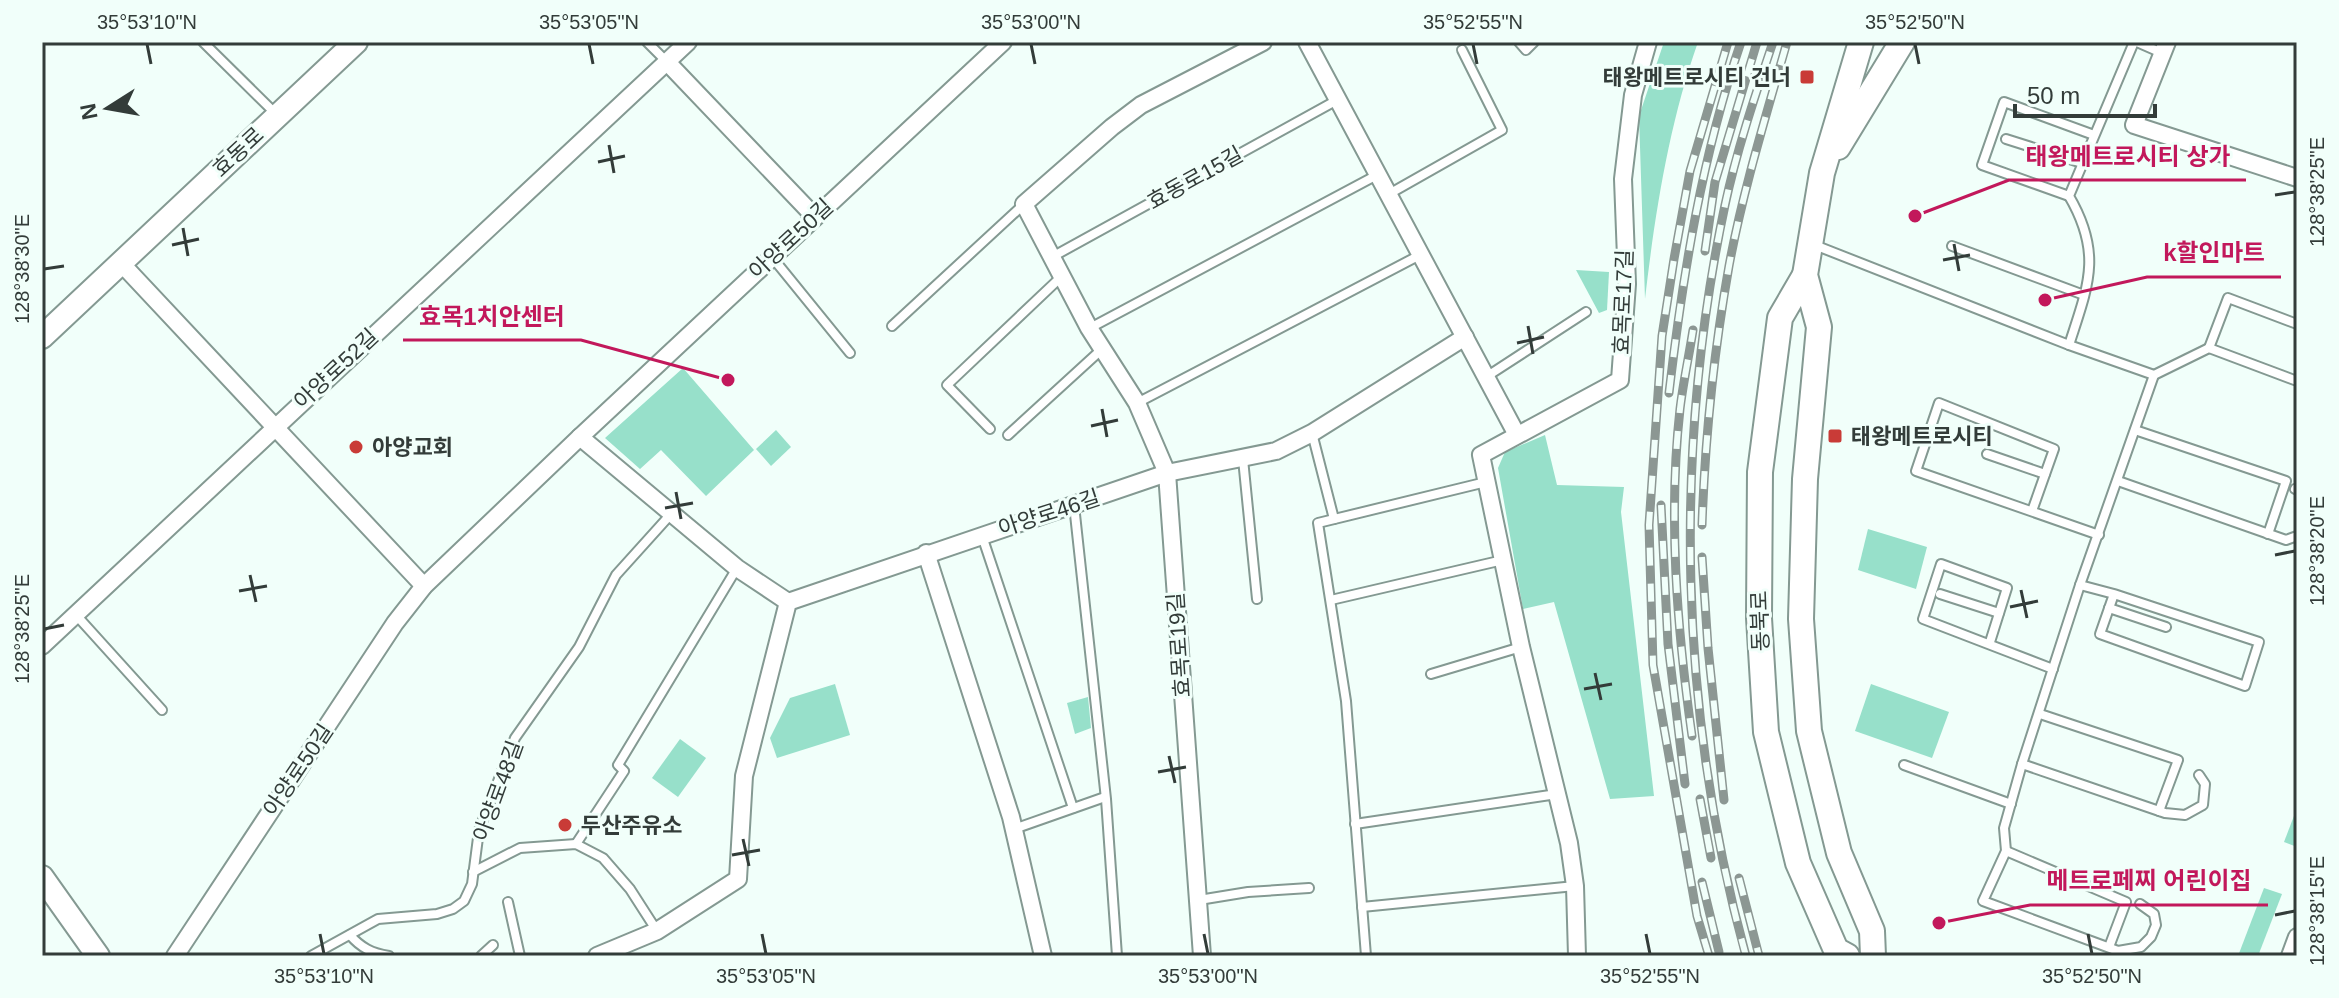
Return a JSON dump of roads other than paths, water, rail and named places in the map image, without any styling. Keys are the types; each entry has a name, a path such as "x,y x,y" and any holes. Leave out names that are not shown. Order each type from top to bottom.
{"main road":[{"name":"효동로","path":"42,337 356,42"},
{"name":"동북로","path":"1861,42 1822,173 1805,275 1819,327 1805,479 1801,619 1809,731 1839,853 1872,931 1873,956"},
{"path":"1822,173 1902,42"},
{"name":"동북로","path":"1805,275 1780,318 1760,472 1759,618 1766,732 1798,863 1836,950 1847,956"},
{"path":"42,877 98,956"}],"street":[{"name":"아양로52길","path":"42,646 688,42"},
{"name":"아양로50길","path":"175,956 395,623 424,586 1003,42"},
{"path":"1024,204 1141,105 1263,42"},
{"path":"1307,42 1517,435"},
{"name":"효목로17길","path":"1577,956 1575,886 1558,794 1521,647 1481,455 1620,380 1627,284 1623,179 1633,95 1648,42"},
{"path":"2164,48 2134,125 2297,178"},
{"path":"667,62 815,217"},
{"name":"효목로19길","path":"1024,204 1101,350 1137,403 1167,473 1202,956"},
{"path":"121,263 424,586"},
{"name":"아양로46길","path":"788,602 1167,473 1276,451 1312,433 1465,337"},
{"path":"580,437 737,568 788,602 744,776 738,879 657,931 597,956"},
{"path":"926,553 1014,829 1043,956"},
{"path":"2290,956 2297,937"}],"lane":[{"path":"203,42 277,116"},
{"path":"647,42 667,62"},
{"path":"1519,42 1526,50 1534,42"},
{"path":"2069,196 2135,42 2164,48"},
{"path":"1388,195 1502,130 1462,50"},
{"name":"효동로15길","path":"1052,257 1339,99"},
{"path":"2069,345 2090,272 2089,245 2083,220 2069,196 1982,165 2004,102 2094,135"},
{"path":"2006,139 2082,163"},
{"path":"1089,328 1377,175"},
{"path":"892,326 1024,204"},
{"path":"1809,243 2154,375"},
{"path":"1952,246 2084,295"},
{"path":"1137,403 1421,255"},
{"path":"772,257 850,353"},
{"path":"990,429 947,385 1061,277"},
{"path":"2140,904 2154,914 2156,925 2151,937 2141,947 2118,951 1983,901 2006,851 2004,828 2022,764 2080,585 2154,375 2209,348 2228,298 2297,324"},
{"path":"1486,377 1586,312"},
{"path":"2209,348 2297,381"},
{"path":"1008,435 1101,350"},
{"path":"2032,511 2054,449 1939,403 1916,471 2099,535"},
{"path":"2135,430 2286,481 2268,534"},
{"path":"1312,433 1334,519"},
{"path":"1987,454 2045,474"},
{"path":"1243,459 1257,599"},
{"path":"2118,481 2286,540 2297,536"},
{"path":"1366,956 1346,701 1318,523 1486,482"},
{"path":"1074,505 1105,797 1117,956"},
{"name":"아양로48길","path":"311,956 378,919 437,914 453,909 464,901 472,884 479,830 515,738 579,647 616,575 671,514"},
{"path":"982,535 1073,808"},
{"path":"1331,600 1503,560"},
{"path":"1990,642 2007,588 1941,564 1923,619 1990,642 2053,669"},
{"path":"576,844 624,771 618,765 737,568"},
{"path":"2080,585 2114,594 2259,642 2245,686 2100,634 2114,594"},
{"path":"1940,594 1999,613"},
{"path":"2109,608 2166,627"},
{"path":"77,616 162,710"},
{"path":"1431,674 1521,647"},
{"path":"2040,714 2178,760 2159,811"},
{"path":"2022,764 2159,811 2185,815 2203,805 2205,784 2199,775"},
{"path":"1904,765 2011,804"},
{"path":"1355,824 1558,794"},
{"path":"1014,829 1105,797"},
{"path":"473,872 520,848 576,844 603,858 630,889 657,931"},
{"path":"2006,851 2126,902 2109,947"},
{"path":"1362,907 1575,886"},
{"path":"1198,900 1248,892 1309,888"},
{"path":"508,902 520,956"},
{"path":"350,935 357,944 372,953 389,956"},
{"path":"481,956 493,945"}],"railway":[{"path":"1709,956 1697,916 1653,665 1649,525 1662,336 1674,259 1690,171 1728,42"},
{"path":"1669,393 1696,215 1715,128 1741,42"},
{"path":"1705,251 1715,182 1757,42"},
{"path":"1746,956 1724,864 1707,771 1696,676 1691,582 1691,487 1697,392 1708,298 1725,205 1773,42"},
{"path":"1702,525 1711,395 1729,266 1748,181 1787,42"},
{"path":"1692,736 1678,614 1675,491 1680,409 1693,330"},
{"path":"1661,505 1668,644 1685,784"},
{"path":"1702,557 1724,800"},
{"path":"1700,799 1711,858"},
{"path":"1739,878 1759,956"},
{"path":"1702,882 1719,952"}],"place":[{"name":"태왕메트로시티 건너","path":"1807,77"},
{"name":"태왕메트로시티 상가","path":"1915,216"},
{"name":"k할인마트","path":"2045,300"},
{"name":"효목1치안센터","path":"728,380"},
{"name":"태왕메트로시티","path":"1835,436"},
{"name":"아양교회","path":"356,447"},
{"name":"두산주유소","path":"565,825"},
{"name":"메트로페찌 어린이집","path":"1939,923"}]}
